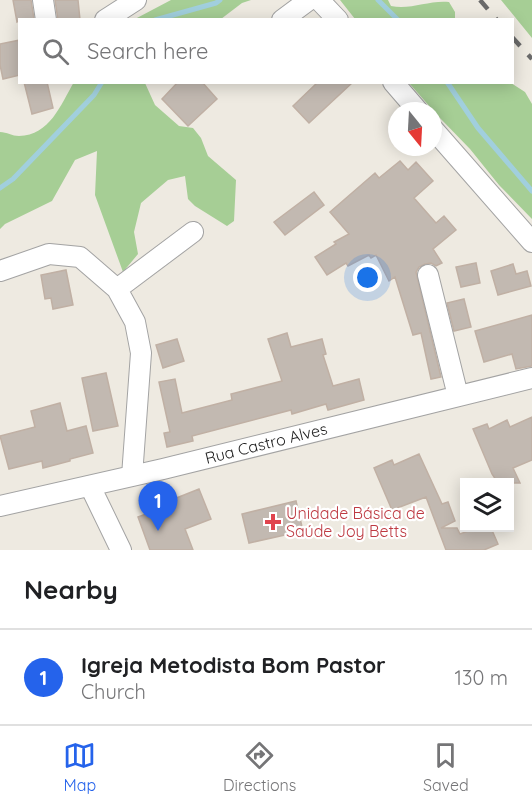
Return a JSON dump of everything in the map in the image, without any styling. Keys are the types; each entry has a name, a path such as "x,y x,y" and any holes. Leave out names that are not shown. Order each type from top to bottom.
{"street":[{"path":"44,0 46,18"},
{"path":"108,18 136,0"},
{"path":"285,18 309,0"},
{"path":"319,0 336,18"},
{"path":"395,84 410,102"},
{"path":"442,139 532,242"},
{"path":"117,289 193,232"},
{"path":"0,271 49,254 80,257 117,289 135,322 141,353 132,476"},
{"path":"428,275 458,396"},
{"name":"Rua Castro Alves","path":"0,506 532,378"},
{"path":"90,486 121,550"}],"green space":[{"path":"171,0 251,0 242,3 222,18 137,18"},
{"path":"340,0 388,0 391,6 398,7 449,2 455,12 455,18 354,18"},
{"path":"501,0 532,0 532,38"},
{"path":"73,84 145,84 155,105 179,126 193,128 201,138 208,156 236,180 234,221 227,226 195,206 188,199 185,176 168,180 141,203 134,232 138,254 123,272 95,195 97,151 75,160 52,201 5,224 0,229 0,132 19,136 39,131 59,109"},
{"path":"410,84 513,84 525,92 532,104 532,219 499,185 470,149 442,120 442,102 426,102"}],"building":[{"path":"13,0 31,0 34,18 18,18 17,22"},
{"path":"55,0 78,0 80,18 58,18"},
{"path":"18,40 18,75 3,79 0,44"},
{"path":"24,84 47,84 53,108 32,114"},
{"path":"176,84 204,84 217,99 188,126 162,99"},
{"path":"316,84 351,84 309,123 293,106"},
{"path":"400,161 408,170 416,162 433,181 414,198 436,223 444,216 456,230 433,249 442,263 436,266 431,263 425,264 416,272 441,377 431,379 421,333 413,335 395,277 389,281 376,255 371,258 369,255 348,266 346,263 327,275 315,257 349,234 330,212 375,173 379,178"},
{"path":"314,192 324,205 285,235 274,222"},
{"path":"476,263 480,283 461,287 456,267"},
{"path":"513,264 516,274 527,271 531,286 498,295 491,271"},
{"path":"66,270 73,305 53,309 51,298 45,299 41,275"},
{"path":"464,299 471,327 454,331 447,303"},
{"path":"532,315 532,366 516,369 512,354 484,362 475,331"},
{"path":"287,333 291,347 322,339 326,354 323,355 333,386 359,379 364,400 328,410 326,404 292,414 291,410 192,436 193,441 167,447 164,433 170,432 159,382 175,379 182,413 232,400 231,394 282,381 268,339"},
{"path":"177,339 184,361 163,368 156,345"},
{"path":"106,373 118,426 93,431 82,378"},
{"path":"60,403 67,431 86,426 93,453 43,468 42,461 9,469 0,436 35,427 31,411"},
{"path":"532,417 532,460 513,468 520,483 514,483 514,478 495,478 473,429 487,424 489,429 507,420 510,427"},
{"path":"419,454 442,504 448,502 455,521 441,528 457,528 460,534 493,532 498,544 484,550 446,550 426,497 392,510 374,468 392,460 394,465"},
{"path":"199,489 211,519 185,529 193,550 150,550 138,517 176,503 174,499"},
{"name":"Unidade Básica de Saúde Joy Betts","path":"296,501 303,531 249,543 242,514"}],"waterway":[{"path":"162,18 220,0"},
{"path":"378,0 396,18"},
{"path":"0,188 13,179 94,95 101,84"},
{"path":"448,84 478,128 532,191"}],"railway":[{"path":"480,0 495,18"},
{"path":"514,39 532,59"}],"place":[{"name":"Unidade Básica de Saúde Joy Betts","path":"273,522"},
{"name":"Igreja Metodista Bom Pastor","path":"158,531"}]}
